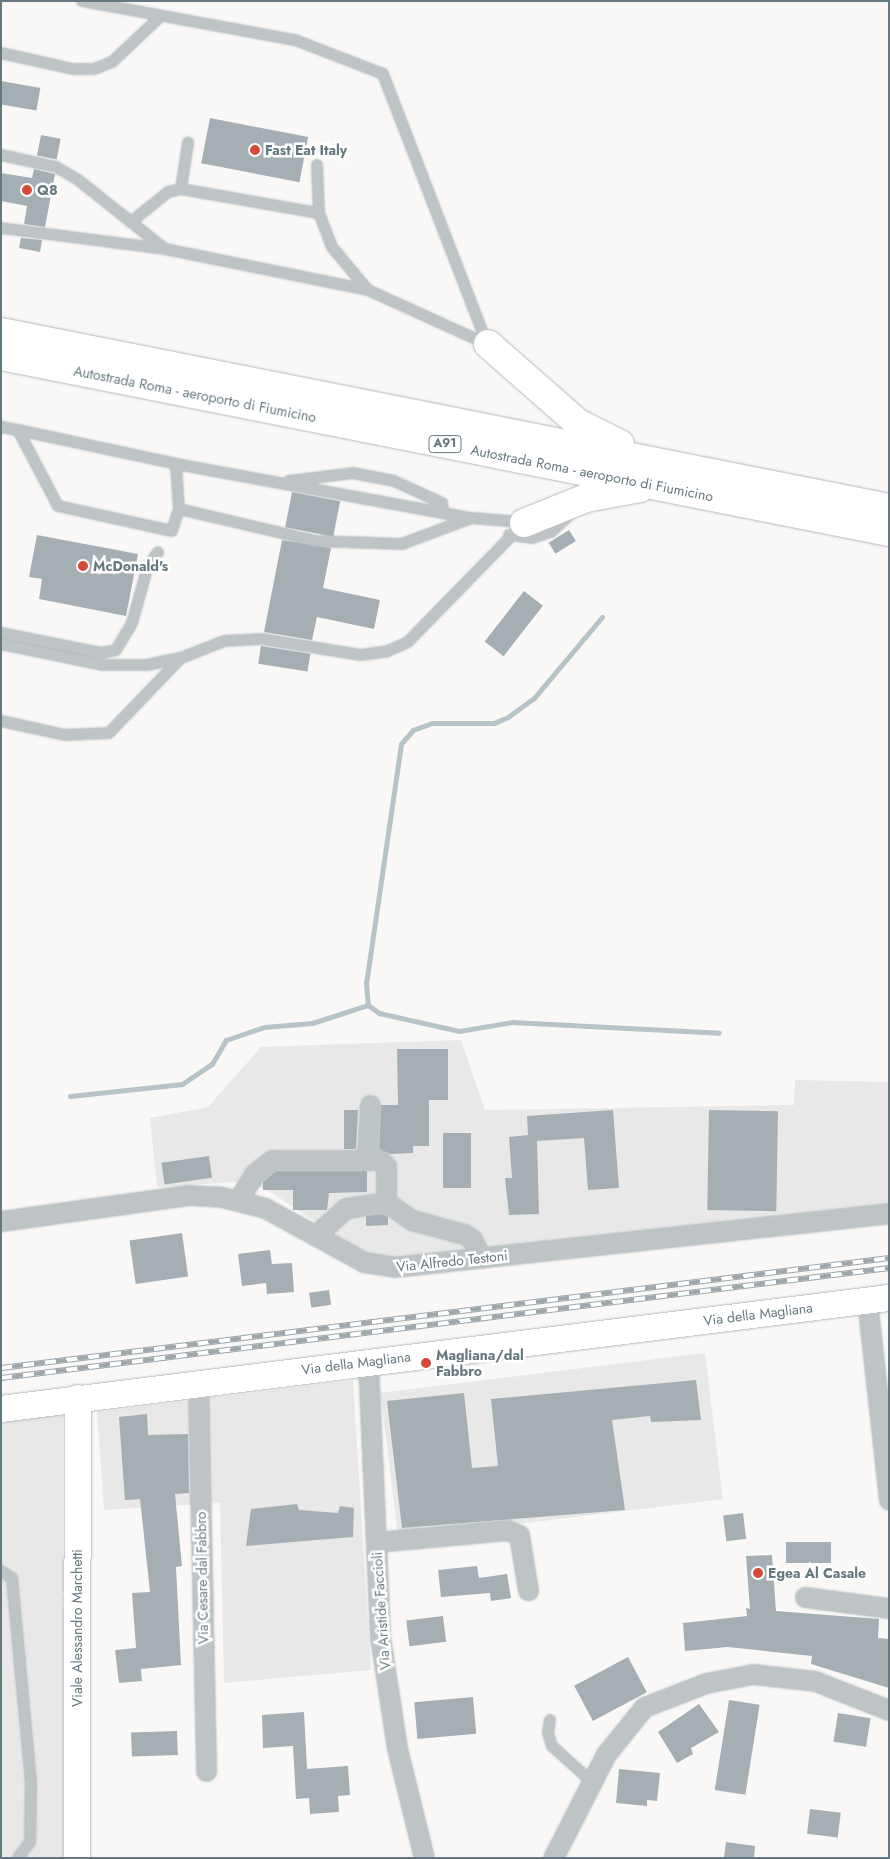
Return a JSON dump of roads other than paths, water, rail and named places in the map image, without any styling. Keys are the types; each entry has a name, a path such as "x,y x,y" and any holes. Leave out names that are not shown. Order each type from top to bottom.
{"highway":[{"name":"Autostrada Roma - aeroporto di Fiumicino","path":"1,332 889,508"},
{"path":"488,344 589,431 677,466"},
{"name":"Autostrada Roma - aeroporto di Fiumicino","path":"1,356 889,532"},
{"path":"516,529 579,501 656,486"}],"main road":[{"name":"Via della Magliana","path":"1,1408 878,1299"},
{"name":"Viale Alessandro Marchetti","path":"77,1858 78,1398"}],"street":[{"path":"367,1158 370,1105"},
{"path":"238,1200 254,1174 272,1160 367,1158 386,1166 386,1202"},
{"name":"Via Alfredo Testoni","path":"1,1221 188,1195 238,1200 278,1213 364,1262 385,1267 889,1213"},
{"path":"317,1234 346,1208 386,1202 412,1220 464,1234 472,1238 481,1258"},
{"path":"878,1299 889,1500"},
{"name":"Via Aristide Faccioli","path":"368,1361 380,1637 397,1748 424,1858"},
{"name":"Via Cesare dal Fabbro","path":"198,1384 206,1772"},
{"path":"376,1542 507,1530 519,1535 528,1590"},
{"path":"805,1597 889,1608"},
{"path":"553,1858 606,1754 644,1707 706,1683 753,1674 815,1681 889,1710"}],"lane":[{"path":"82,1 295,40 383,74 488,344"},
{"path":"1,53 73,69 94,69 112,62 161,16"},
{"path":"181,189 188,143"},
{"path":"1,155 56,167 165,249"},
{"path":"317,166 319,213 332,247 368,290"},
{"path":"131,222 168,192 181,189 319,213"},
{"path":"1,228 165,249 368,290 488,344"},
{"path":"1,427 176,464 471,518 516,529 421,630 408,642 388,651 361,655 262,639 224,641 181,658 147,665 102,665 1,644"},
{"path":"18,430 58,506 172,531 179,509 176,464"},
{"path":"279,483 361,475 402,485 442,503 444,513"},
{"path":"179,509 315,541 402,544 471,518"},
{"path":"1,632 101,653 116,650 132,623 148,566 158,552"},
{"path":"1,721 65,735 109,733 181,658"},
{"path":"1,1571 12,1578 31,1781 30,1842 18,1858"},
{"path":"550,1720 548,1733 552,1746 592,1782"}],"waterway":[{"path":"602,617 534,698 508,717 494,723 432,723 413,730 401,744 366,983 368,1005 379,1013 459,1031 512,1022 719,1033"},
{"path":"70,1096 182,1084 212,1064 226,1040 264,1027 312,1023 368,1005"}],"railway":[{"path":"1,1368 889,1258"},
{"path":"1,1378 889,1268"}],"place":[{"name":"Fast Eat Italy","path":"255,150"},
{"name":"Q8","path":"27,190"},
{"name":"McDonald's","path":"83,566"},
{"name":"Magliana/dal Fabbro","path":"426,1363"},
{"name":"Egea Al Casale","path":"758,1573"}]}
